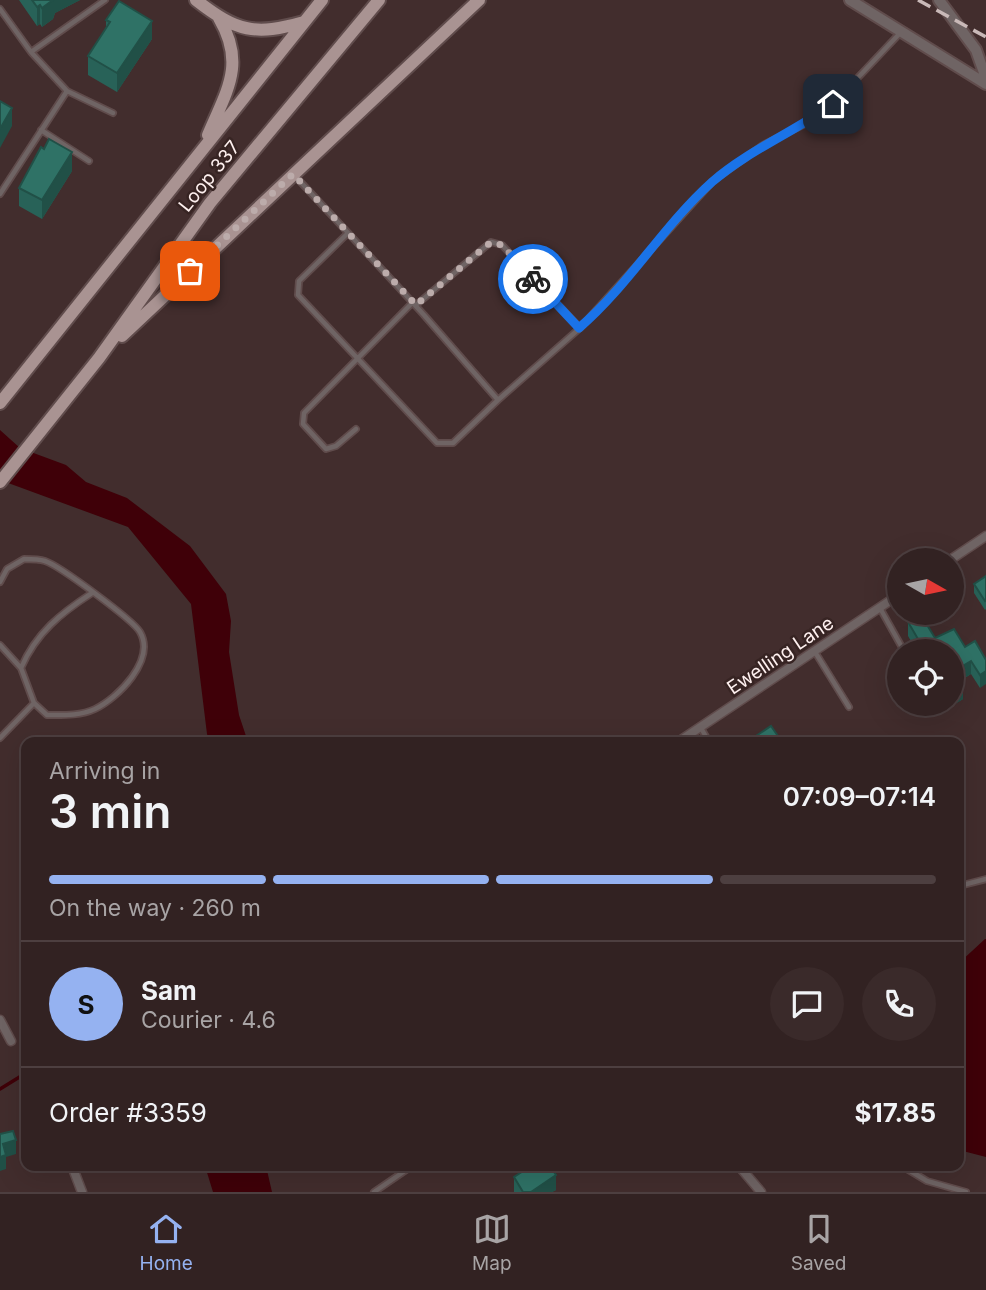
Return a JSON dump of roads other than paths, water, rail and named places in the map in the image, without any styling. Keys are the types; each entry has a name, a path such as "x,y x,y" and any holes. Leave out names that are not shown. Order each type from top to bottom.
{"main road":[{"path":"196,0 219,18 235,25 268,32 304,22"},
{"name":"Loop 337","path":"2,400 322,0"},
{"name":"Loop 337","path":"0,482 99,359 210,203 379,0"},
{"path":"99,359 479,0"},
{"path":"202,150 226,92 233,65 233,48 219,18"}],"street":[{"path":"850,0 986,85"},
{"path":"939,0 976,50 986,78"},
{"path":"964,551 986,536"},
{"name":"Ewelling Lane","path":"686,737 887,603"},
{"path":"0,1020 11,1041"},
{"path":"74,1171 82,1192"},
{"path":"743,1171 761,1192"}],"lane":[{"path":"31,52 102,1"},
{"path":"0,9 31,52 67,91 113,113"},
{"path":"348,233 299,281 297,290 301,299 441,444 456,440 579,328 713,181 763,145 805,124 833,104 901,31"},
{"path":"0,194 67,91"},
{"path":"41,130 89,161"},
{"path":"293,174 414,304 498,400"},
{"path":"356,429 336,446 326,449 303,424 302,419 358,358 414,304 491,242 502,245 579,328"},
{"path":"0,582 8,569 24,559 46,561 130,619 142,634 144,652 134,674 95,709 69,715 47,715 34,703 21,668 0,645"},
{"path":"21,668 31,645 63,612 92,593"},
{"path":"879,608 897,639"},
{"path":"814,651 849,707"},
{"path":"0,738 34,703"},
{"path":"701,727 706,737"},
{"path":"964,885 986,879"},
{"path":"374,1192 405,1171"},
{"path":"910,1171 927,1181 966,1192"}],"waterway":[{"path":"0,1089 21,1076"}],"railway":[{"path":"918,0 986,37"}]}
